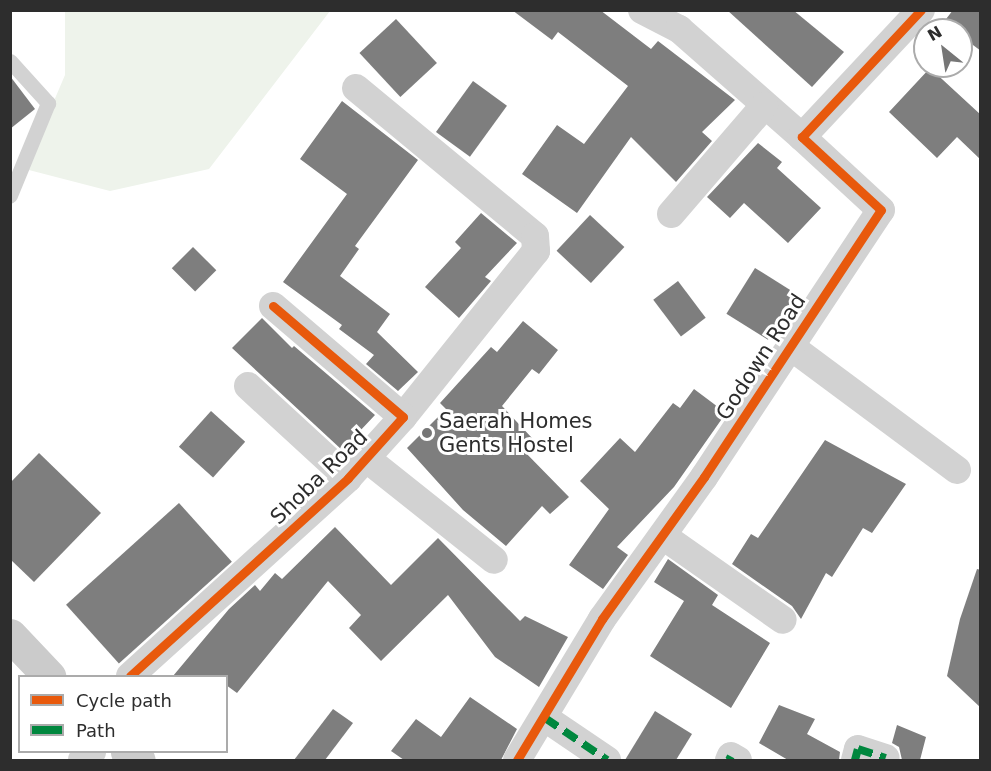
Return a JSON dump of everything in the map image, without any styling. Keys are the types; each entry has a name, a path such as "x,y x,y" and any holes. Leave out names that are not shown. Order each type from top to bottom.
{"main road":[{"path":"10,635 49,675"}],"street":[{"path":"642,10 679,29 801,137 921,10"},
{"name":"Shoba Road","path":"131,675 358,469 404,417 536,251 535,236 356,88"},
{"path":"671,214 764,106"},
{"name":"Godown Road","path":"518,760 602,620 663,536 881,210 801,137"},
{"path":"273,306 404,417"},
{"path":"790,346 957,470"},
{"path":"248,386 358,469 494,560"},
{"path":"663,536 783,620"},
{"path":"545,718 607,760"},
{"path":"855,760 858,749 886,758"}],"lane":[{"path":"10,61 48,103 10,195"}],"shaded area":[{"path":"65,11 330,11 209,169 110,191 25,169 65,75"}],"building":[{"path":"512,10 600,10 651,49 658,41 735,100 702,132 712,141 676,182 631,137 577,213 522,174 557,125 584,144 628,86 558,32 552,40"},
{"path":"727,10 793,10 844,52 812,87"},
{"path":"953,10 981,10 981,51 973,45 973,18 947,18"},
{"path":"396,19 437,63 400,97 359,53"},
{"path":"10,76 35,109 10,129"},
{"path":"921,78 941,78 981,115 981,160 957,137 937,158 889,112"},
{"path":"473,81 507,106 470,157 436,132"},
{"path":"342,101 418,160 355,246 359,249 340,276 390,314 377,332 418,372 398,391 366,364 374,355 339,329 342,325 283,282 347,194 300,159"},
{"path":"758,143 782,162 777,168 821,208 788,243 744,203 730,218 707,197"},
{"path":"481,213 517,243 485,277 491,281 459,318 425,287 461,248 455,242"},
{"path":"590,215 624,247 591,283 557,251"},
{"path":"193,247 216,270 195,292 172,268"},
{"path":"755,268 797,294 768,340 726,314"},
{"path":"678,281 706,318 681,336 653,300"},
{"path":"262,318 292,348 294,346 375,415 342,450 232,348"},
{"path":"523,321 558,350 539,374 532,369 502,406 532,438 521,448 569,497 550,514 542,506 506,546 463,510 407,448 446,409 440,403 491,347 497,352"},
{"path":"694,389 726,413 674,487 617,547 628,555 603,589 569,565 609,509 580,481 620,438 635,452 673,403 680,408"},
{"path":"211,411 245,442 213,477 179,447"},
{"path":"825,440 906,484 872,533 863,528 832,577 826,573 801,619 792,606 732,564 751,534 758,538"},
{"path":"39,453 101,513 34,582 10,559 10,483"},
{"path":"179,503 232,562 119,663 66,605"},
{"path":"335,527 391,585 438,538 520,621 525,616 568,637 539,687 495,657 448,595 381,661 349,628 361,615 328,581 237,693 228,686 228,675 174,675 229,609 255,585 260,591 275,573 282,579"},
{"path":"668,559 718,595 712,605 770,643 731,708 650,656 684,601 654,582"},
{"path":"977,569 981,570 981,708 947,676 960,619"},
{"path":"470,697 517,729 501,760 404,760 391,751 416,719 441,737"},
{"path":"779,705 815,719 807,734 840,752 839,760 788,760 759,743"},
{"path":"333,709 353,723 325,760 294,760"},
{"path":"655,711 692,734 676,760 625,760"},
{"path":"897,725 926,737 920,760 902,760 899,747 892,743"}],"marked path":[{"path":"545,718 607,760"},
{"path":"855,760 858,749 886,758"},
{"path":"729,760 731,756"}],"cycle path":[{"path":"517,760 602,619 704,477 881,210 802,137 921,10"},
{"path":"131,675 348,478 403,417 273,306"}],"place":[{"name":"Saerah Homes Gents Hostel","path":"427,433"}]}
